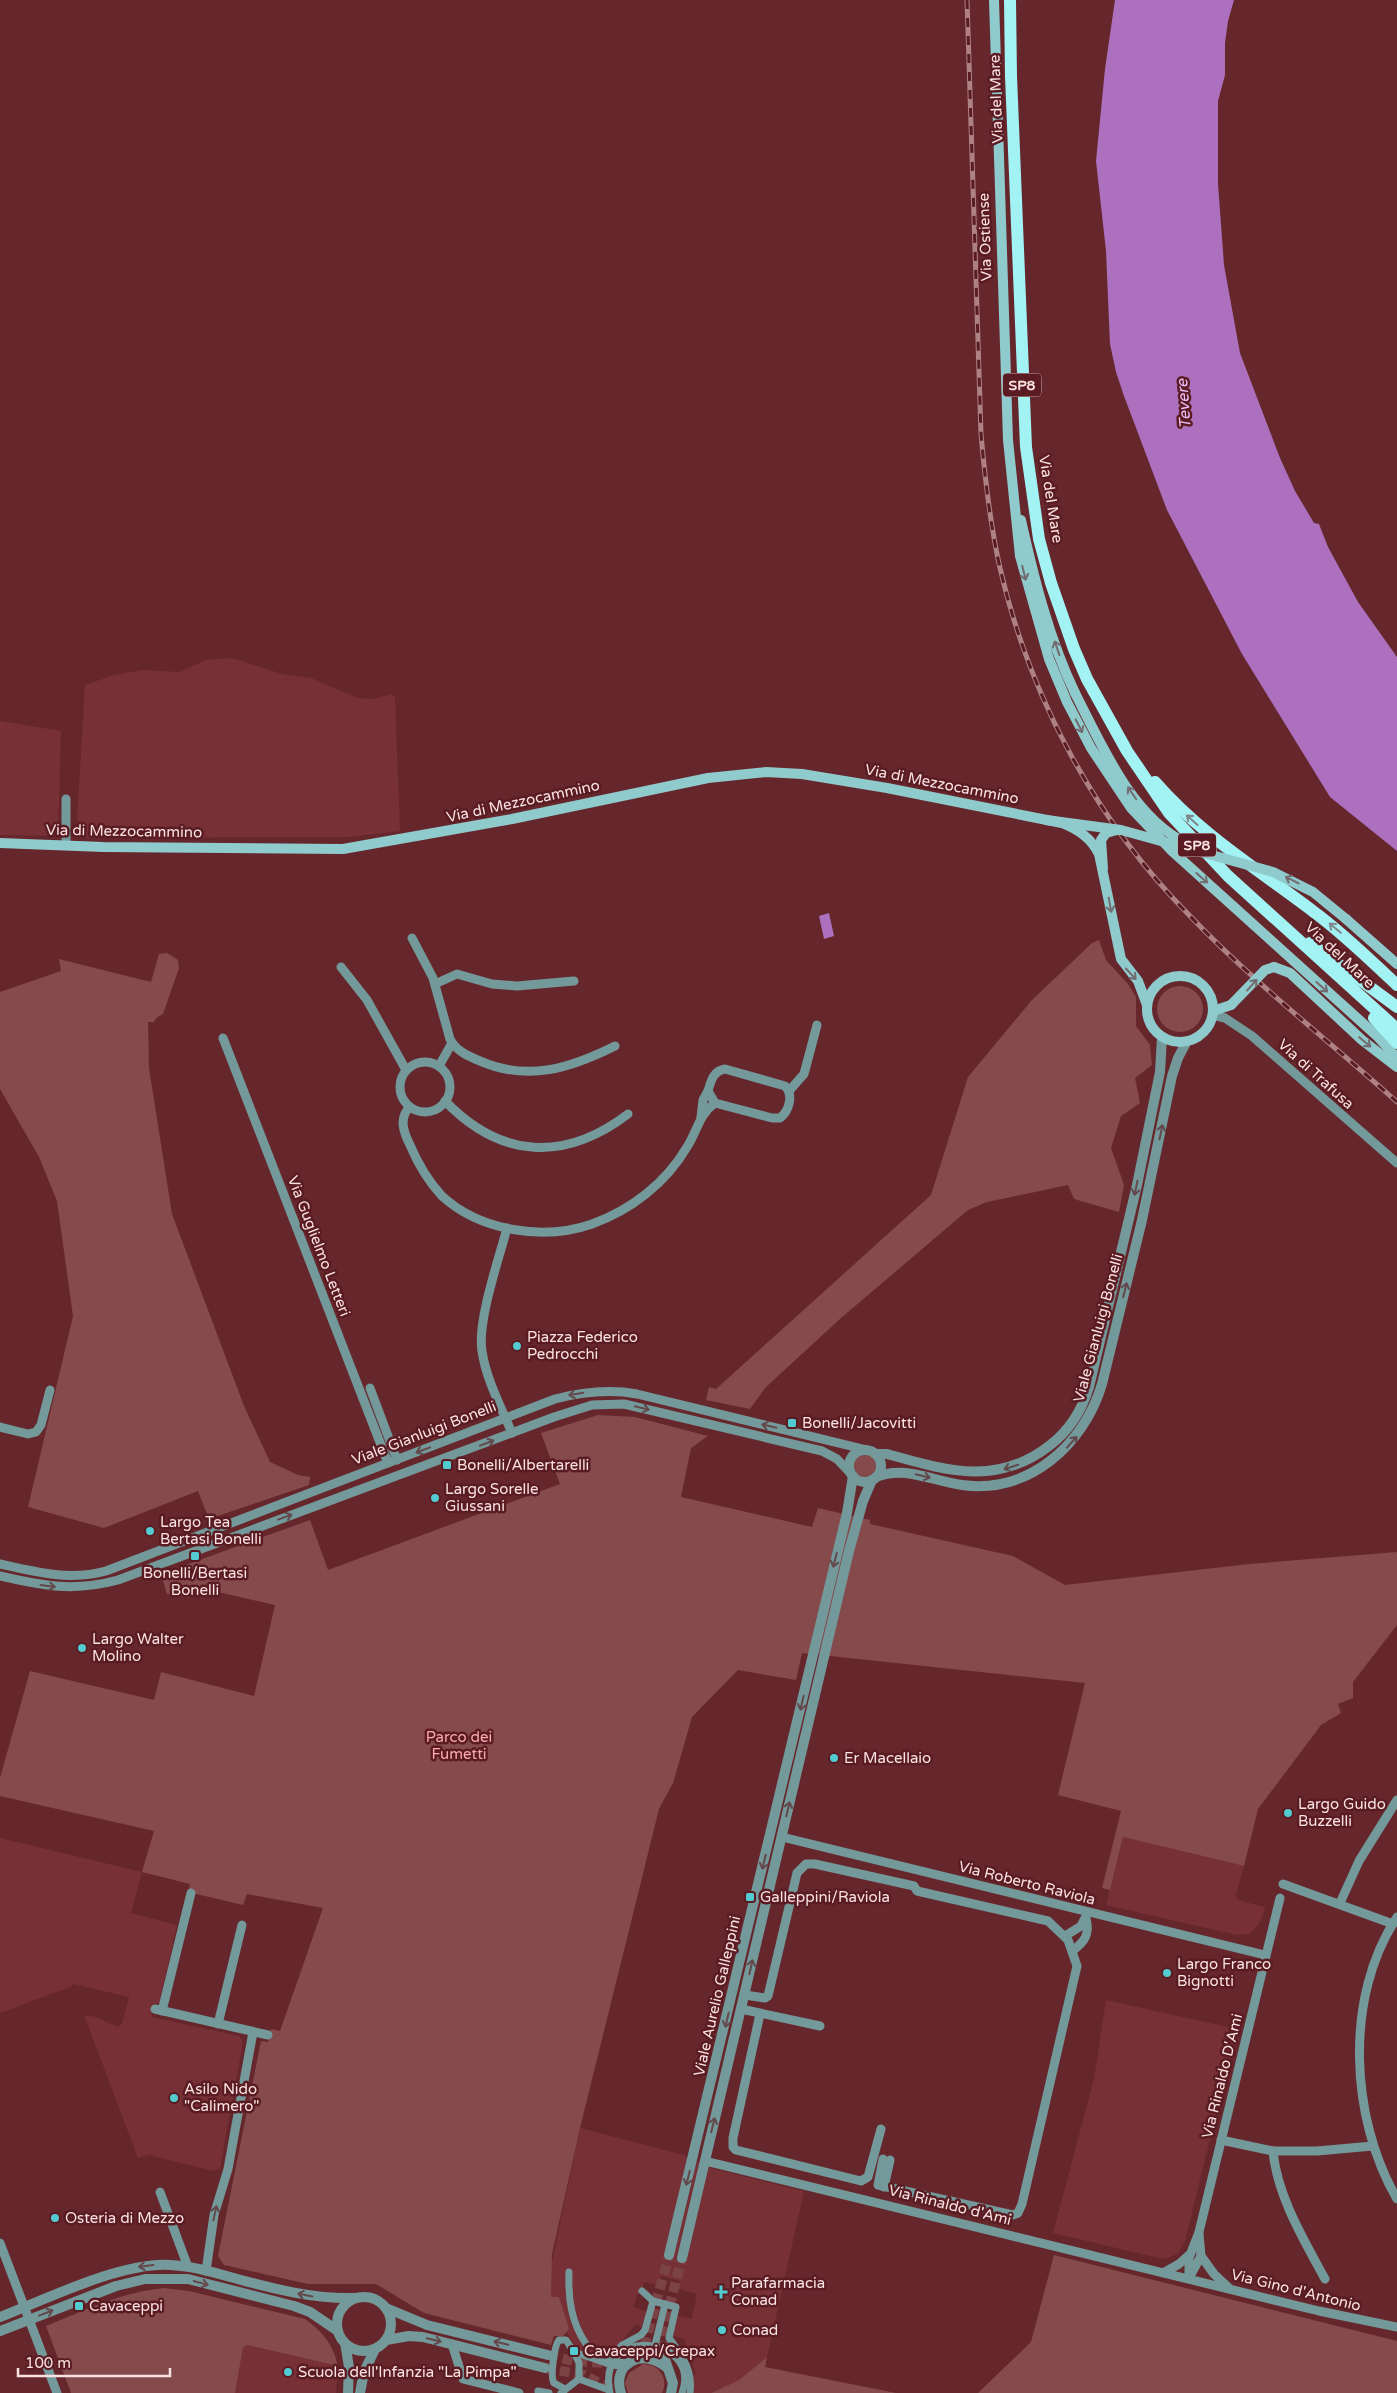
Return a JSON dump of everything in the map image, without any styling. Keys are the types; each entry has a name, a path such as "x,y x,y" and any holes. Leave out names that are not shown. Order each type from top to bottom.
{"main road":[{"name":"Via Ostiense","path":"994,0 1006,408 1011,473"},
{"name":"Via del Mare","path":"1010,0 1011,86 1022,387 1026,447 1036,521 1051,583 1079,662 1127,751 1159,800 1194,842 1320,962 1397,1029"},
{"path":"1011,473 1034,578 1060,658 1075,693 1115,768 1146,812 1170,834 1210,854"},
{"path":"1011,473 1020,556 1041,637 1064,697 1105,772 1131,808 1172,851 1377,1036 1397,1058"},
{"path":"1127,751 1174,804 1194,822 1255,870 1326,921 1397,985"},
{"name":"Via di Mezzocammino","path":"0,843 343,849 442,833 701,779 743,774 794,773 887,788 1062,823 1085,836 1095,847 1103,868"},
{"name":"Via di Mezzocammino","path":"1046,820 1121,830"},
{"path":"1121,830 1273,872 1297,882 1320,897 1397,964"},
{"name":"Via di Mezzocammino","path":"1121,830 1110,832 1102,840 1103,868 1123,965 1138,981 1147,1005"},
{"name":"Via del Mare","path":"1283,925 1342,965 1397,1007"},
{"path":"1320,962 1397,1043"},
{"path":"1213,1013 1231,1005 1265,970 1282,969 1293,975 1362,1040 1397,1067"},
{"path":"1172,976 1183,976 1194,979 1203,985 1212,1000 1213,1013 1206,1030 1197,1037 1187,1042 1174,1042 1162,1037 1150,1023 1147,1005 1150,994 1161,981 1172,976"}],"street":[{"path":"66,799 66,845"},
{"path":"412,938 435,984 452,1044 463,1053 487,1064 528,1072 565,1067 615,1046"},
{"path":"341,967 371,1005 406,1070"},
{"path":"435,984 457,974 492,984 517,986 574,981"},
{"name":"Via di Trafusa","path":"1213,1013 1225,1018 1252,1036 1397,1163"},
{"path":"708,1091 715,1103 778,1118 786,1110 789,1091 804,1074 817,1026"},
{"name":"Viale Gianluigi Bonelli","path":"0,1564 54,1575 99,1573 506,1418 568,1396 599,1391 620,1392 825,1438 871,1452 958,1471 999,1470 1020,1464 1041,1452 1062,1435 1076,1417 1090,1382 1136,1193 1160,1072 1162,1037"},
{"name":"Via Guglielmo Letteri","path":"223,1038 393,1462"},
{"name":"Viale Gianluigi Bonelli","path":"874,1479 901,1472 968,1486 1003,1482 1023,1476 1051,1461 1064,1450 1082,1429 1096,1403 1102,1384 1142,1220 1172,1076 1178,1058 1187,1042"},
{"path":"438,1066 452,1044"},
{"path":"424,1062 438,1066 449,1081 450,1089 445,1101 433,1111 425,1112 410,1107 403,1099 400,1090 402,1076 406,1070 424,1062"},
{"path":"410,1107 403,1120 404,1134 418,1163 433,1185 445,1198 481,1220 507,1228 531,1232 568,1230 590,1224 619,1212 645,1195 670,1171 689,1145 701,1118 703,1100 715,1074 725,1069 780,1084 789,1091"},
{"path":"445,1101 466,1121 485,1134 507,1142 534,1147 560,1146 580,1142 602,1132 628,1114"},
{"path":"701,1118 715,1103"},
{"path":"507,1228 481,1334 485,1364 512,1433"},
{"path":"370,1388 393,1462"},
{"path":"0,1427 28,1434 36,1432 41,1425 50,1390"},
{"name":"Viale Gianluigi Bonelli","path":"0,1576 49,1587 83,1587 103,1584 512,1433 582,1408 600,1404 624,1404 822,1451 837,1459 853,1476"},
{"path":"857,1452 871,1452 881,1466 874,1479 862,1482 850,1472 850,1461 857,1452"},
{"name":"Viale Aurelio Galleppini","path":"669,2255 716,2068 847,1513 853,1476"},
{"name":"Viale Aurelio Galleppini","path":"682,2258 858,1516 874,1479"},
{"path":"1340,1903 1364,1851 1397,1800"},
{"name":"Via Roberto Raviola","path":"782,1837 1087,1915 1266,1955"},
{"path":"745,1994 765,1998 768,1996 797,1873 806,1864 815,1864 914,1886 917,1891 1048,1921 1065,1936 1077,1966 1022,2204 1018,2213 1013,2215 884,2187 887,2160"},
{"path":"1283,1884 1395,1920 1380,1950 1370,1980 1360,2036 1360,2084 1372,2146 1397,2199"},
{"path":"191,1893 158,2010 268,2035"},
{"name":"Via Rinaldo D'Ami","path":"1189,2278 1188,2261 1199,2232 1280,1898"},
{"path":"1065,1936 1074,1931 1087,1915"},
{"path":"1072,1951 1086,1939 1088,1928 1087,1915"},
{"path":"218,2024 242,1925"},
{"path":"741,2009 820,2026"},
{"path":"760,2014 733,2138 733,2147 736,2150 861,2182 868,2177 881,2129"},
{"path":"206,2270 214,2215 228,2169 253,2032"},
{"path":"1221,2140 1273,2151 1317,2151 1372,2146"},
{"path":"1273,2151 1275,2168 1285,2198 1326,2279"},
{"name":"Via Rinaldo d'Ami","path":"705,2160 1189,2278"},
{"path":"160,2192 188,2267"},
{"name":"Via Rinaldo D'Ami","path":"1199,2232 1201,2256"},
{"path":"0,2242 58,2393"},
{"name":"Via Rinaldo D'Ami","path":"1165,2272 1179,2264 1190,2253"},
{"path":"1189,2278 1201,2256 1214,2274 1230,2289"},
{"path":"0,2318 120,2271 152,2265 188,2267 314,2297 372,2298 386,2308 427,2325 548,2355"},
{"path":"570,2272 570,2305 578,2332 586,2344"},
{"path":"0,2331 129,2282 144,2278 176,2278 300,2308 315,2315 338,2331"},
{"name":"Via Gino d'Antonio","path":"1189,2278 1397,2327"},
{"path":"642,2292 652,2301 676,2307 669,2338 685,2359 690,2376 690,2393"},
{"path":"348,2393 349,2367 345,2343 338,2331 337,2321 345,2304 354,2298"},
{"path":"614,2392 609,2376 611,2364 622,2345 641,2335 645,2330 652,2301"},
{"path":"611,2364 628,2348 643,2344 659,2348 664,2349 679,2361 685,2378 680,2393 672,2388 659,2348 665,2304"},
{"path":"386,2308 391,2324 386,2340"},
{"path":"578,2332 566,2340 559,2340 556,2345 556,2358 551,2376 554,2383 563,2391 579,2379"},
{"path":"360,2393 364,2372 375,2349 386,2340 417,2336 545,2368"},
{"path":"566,2340 579,2362 579,2379"},
{"path":"345,2343 359,2351 375,2349"},
{"path":"452,2344 464,2379 519,2393"},
{"path":"574,2352 611,2364 628,2364"},
{"path":"614,2392 628,2364 643,2352 666,2367"},
{"path":"579,2379 614,2392"},
{"path":"538,2391 549,2393"}],"shaded area":[{"path":"232,658 282,674 311,678 357,698 373,699 392,694 395,697 400,831 351,837 76,838 85,685 114,675 143,670 180,672 206,660"},
{"path":"0,721 61,731 58,836 0,835"},
{"path":"1123,1837 1244,1866 1236,1895 1238,1900 1264,1907 1265,1910 1259,1924 1249,1934 1237,1935 1106,1905"},
{"path":"0,1838 142,1872 131,1913 177,1925 159,2004 154,2003 151,2017 239,2036 243,2042 220,2168 214,2171 152,2156 151,2154 138,2158 84,2015 96,2017 118,2027 122,2024 129,1997 73,1984 70,1987 0,2013"},
{"path":"1106,2000 1237,2029 1185,2241 1178,2253 1163,2259 1053,2233 1094,2079"},
{"path":"580,2128 684,2155 714,2169 804,2191 767,2357 739,2380 711,2393 694,2393 690,2376 696,2374 684,2339 672,2336 677,2316 692,2319 697,2294 678,2289 680,2281 661,2276 659,2285 644,2282 641,2293 637,2295 634,2307 647,2312 643,2328 636,2324 609,2356 602,2357 576,2351 576,2347 567,2333 559,2297 551,2298 550,2272"},
{"name":"Scuola dell'Infanzia \"La Pimpa\"","path":"247,2345 338,2366 336,2393 235,2393 243,2348"}],"green space":[{"path":"1099,940 1106,960 1128,984 1136,997 1136,1026 1150,1045 1152,1065 1135,1078 1140,1103 1121,1116 1111,1148 1124,1185 1119,1212 1074,1199 1068,1185 987,1202 968,1210 841,1318 765,1388 750,1409 706,1400 709,1387 716,1389 931,1195 968,1077 1032,1000 1092,943"},
{"path":"167,953 178,960 179,968 163,1014 156,1018 154,1022 148,1022 149,1068 172,1214 244,1406 270,1462 298,1475 310,1477 309,1485 209,1519 198,1491 104,1528 28,1507 73,1316 57,1201 39,1157 0,1089 0,992 61,971 59,959 151,982 159,954"},
{"path":"1175,986 1185,986 1197,992 1202,1000 1202,1018 1197,1026 1189,1031 1175,1032 1167,1029 1160,1022 1157,1014 1157,1004 1160,996 1167,989"},
{"name":"Parco dei Fumetti","path":"598,1415 635,1417 708,1436 691,1448 681,1497 812,1527 818,1508 870,1520 870,1524 1013,1556 1065,1585 1249,1564 1397,1552 1397,1625 1353,1682 1353,1698 1338,1704 1341,1713 1321,1725 1258,1809 1244,1866 1123,1837 1110,1890 1102,1888 1121,1811 1058,1795 1085,1683 802,1653 796,1680 738,1670 692,1717 673,1783 659,1809 580,2128 552,2254 551,2297 559,2297 569,2329 563,2336 554,2336 551,2345 424,2313 376,2284 308,2284 224,2265 218,2256 261,2041 268,2042 271,2029 280,2031 323,1908 247,1894 243,1905 188,1892 190,1884 142,1872 154,1831 0,1796 0,1778 30,1671 154,1700 161,1672 254,1696 275,1605 192,1586 189,1598 167,1594 161,1574 310,1520 328,1570 560,1484 541,1433"},
{"path":"865,1455 873,1458 876,1466 873,1474 865,1477 857,1474 854,1466 857,1458"},
{"path":"1054,2255 1397,2341 1397,2393 978,2393 1031,2342"},
{"path":"164,2288 189,2291 305,2319 326,2339 333,2351 338,2366 247,2345 243,2348 235,2393 71,2393 46,2326 89,2308 133,2293"},
{"path":"767,2357 765,2367 896,2393 711,2393 739,2380"},
{"path":"643,2364 654,2366 661,2373 664,2382 662,2393 628,2393 625,2383 629,2373"}],"water":[{"name":"Tevere","path":"1115,0 1234,0 1228,21 1225,43 1225,75 1218,101 1218,184 1224,265 1240,353 1280,458 1295,491 1314,523 1319,524 1328,547 1358,602 1397,657 1397,851 1330,797 1242,654 1167,510 1116,372 1110,344 1106,251 1096,161 1105,69"},
{"path":"829,913 834,936 824,939 819,916"}],"tunnel":[{"path":"644,2347 669,2255"},
{"path":"662,2351 664,2327 682,2258"},
{"path":"548,2355 573,2361 606,2363"},
{"path":"545,2368 584,2375 611,2389"}],"railway":[{"path":"967,0 981,434 986,485 996,551 1013,616 1029,664 1071,755 1096,798 1125,840 1156,879 1214,941 1397,1102"}],"place":[{"name":"Piazza Federico Pedrocchi","path":"517,1346"},
{"name":"Bonelli/Jacovitti","path":"792,1423"},
{"name":"Bonelli/Albertarelli","path":"447,1465"},
{"name":"Largo Sorelle Giussani","path":"435,1498"},
{"name":"Largo Tea Bertasi Bonelli","path":"150,1531"},
{"name":"Bonelli/Bertasi Bonelli","path":"195,1556"},
{"name":"Largo Walter Molino","path":"82,1648"},
{"name":"Er Macellaio","path":"834,1758"},
{"name":"Largo Guido Buzzelli","path":"1288,1813"},
{"name":"Galleppini/Raviola","path":"750,1897"},
{"name":"Largo Franco Bignotti","path":"1167,1973"},
{"name":"Asilo Nido \"Calimero\"","path":"174,2098"},
{"name":"Osteria di Mezzo","path":"55,2218"},
{"name":"Parafarmacia Conad","path":"721,2292"},
{"name":"Cavaceppi","path":"79,2306"},
{"name":"Conad","path":"722,2330"},
{"name":"Cavaceppi/Crepax","path":"574,2351"},
{"name":"Scuola dell'Infanzia \"La Pimpa\"","path":"288,2372"}]}
